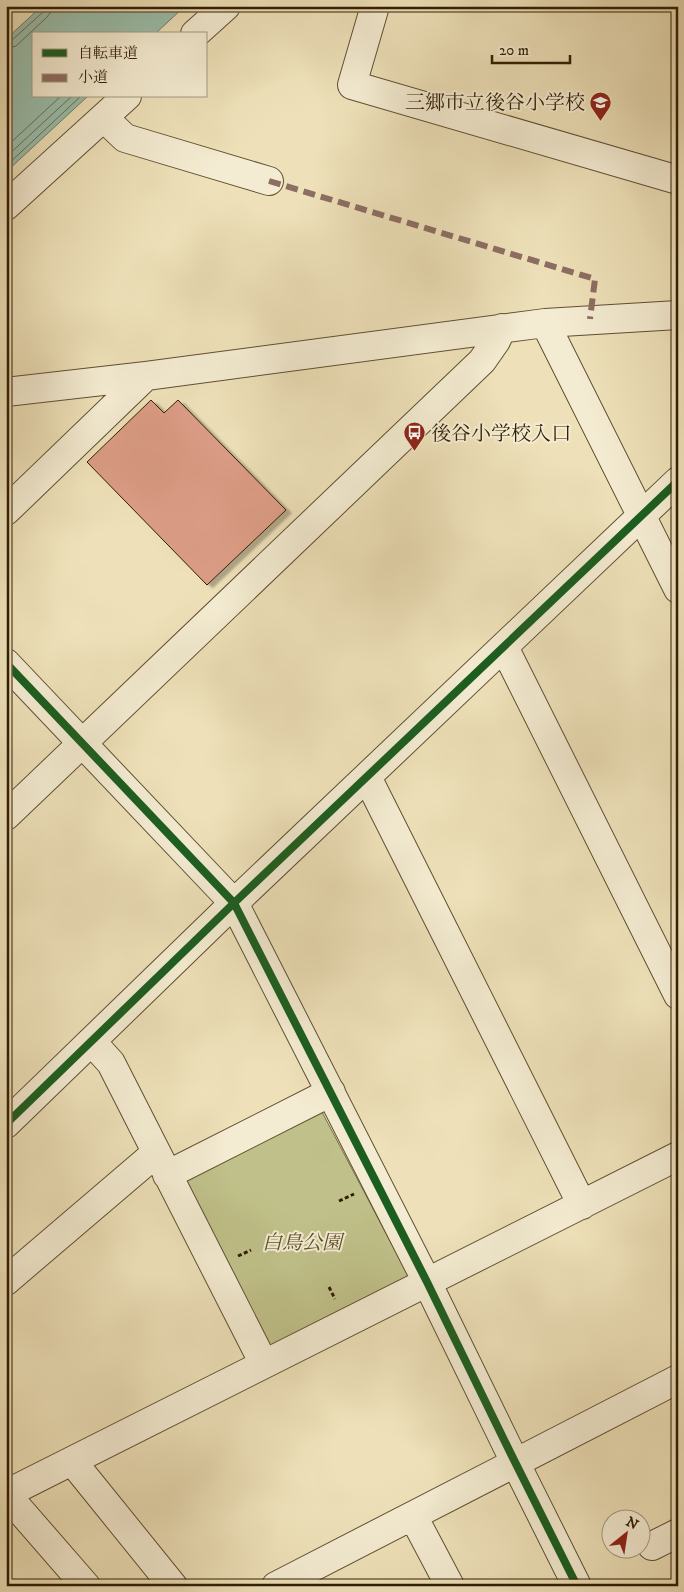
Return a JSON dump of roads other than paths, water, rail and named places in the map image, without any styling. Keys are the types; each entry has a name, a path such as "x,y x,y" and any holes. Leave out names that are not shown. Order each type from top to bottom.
{"street":[{"path":"198,32 226,6"},
{"path":"375,6 352,85 678,180"},
{"path":"6,206 125,98"},
{"path":"104,118 125,138 268,181"},
{"path":"6,392 146,376 545,322 678,315"},
{"path":"545,322 678,589"},
{"path":"6,816 482,361 502,328"},
{"path":"6,511 146,376"},
{"path":"6,1124 234,903 678,481"},
{"path":"504,648 678,995"},
{"path":"6,663 234,903 427,1282 578,1586"},
{"path":"368,777 582,1205"},
{"path":"92,1042 111,1063 264,1364"},
{"path":"6,1281 162,1164 331,1092"},
{"path":"86,1586 6,1494 678,1156"},
{"path":"276,1586 678,1379"},
{"path":"72,1461 173,1586"},
{"path":"413,1516 450,1586"},
{"path":"652,1546 678,1532"}],"water":[{"path":"42,6 185,6 157,32 32,32 32,98 86,98 6,172 6,39"}],"place":[{"name":"三郷市立後谷小学校","path":"601,121"},
{"name":"後谷小学校入口","path":"415,452"}],"park label":[{"name":"白鳥公園","path":"302,1242"}]}
